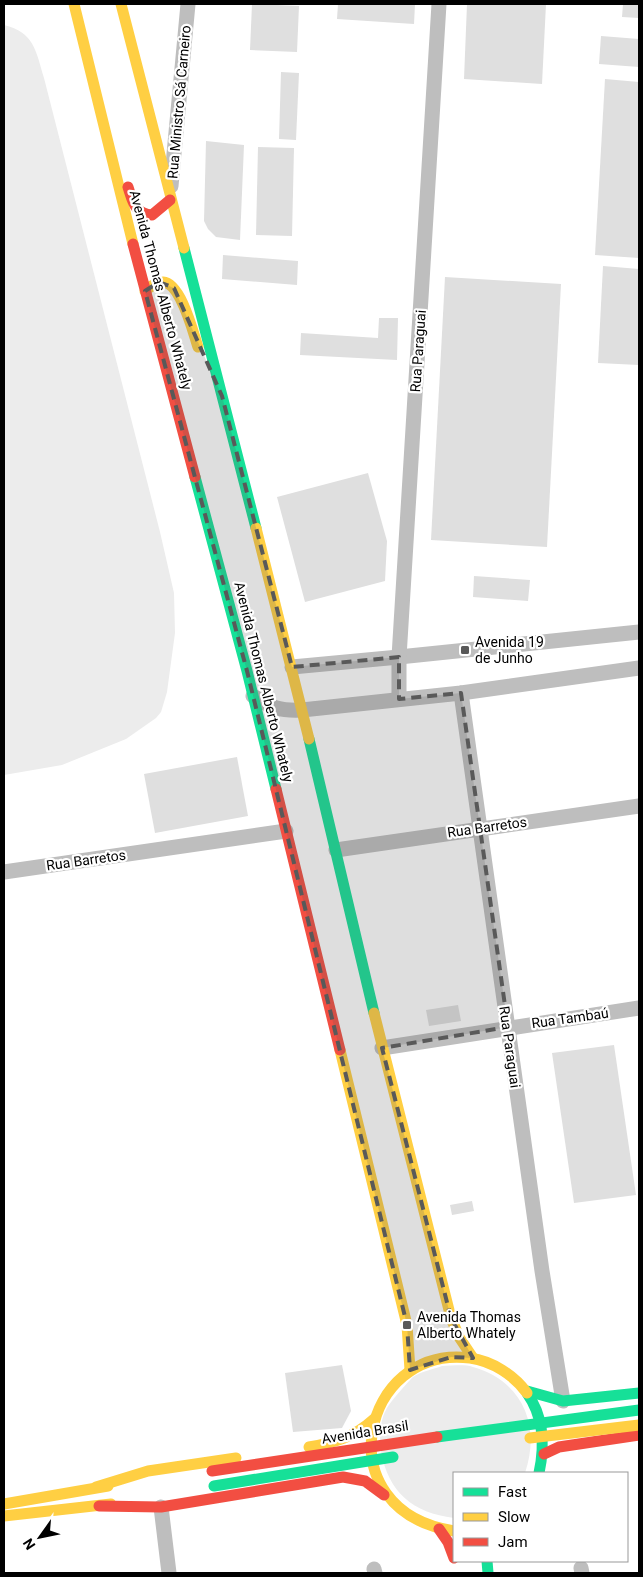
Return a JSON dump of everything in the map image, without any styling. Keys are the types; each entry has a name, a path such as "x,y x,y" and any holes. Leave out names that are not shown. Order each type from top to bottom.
{"main road":[{"name":"Avenida Thomas Alberto Whately","path":"74,4 145,291 253,696 407,1325 410,1370"},
{"path":"121,4 170,200 292,667 382,1048 450,1318 473,1358"},
{"path":"104,128 135,207 142,214 152,214 170,200"},
{"path":"145,291 160,282 167,282 181,298 199,349 222,396"},
{"path":"395,1504 381,1486 373,1465 370,1442 374,1419 386,1394 394,1384 410,1370 430,1361 451,1357 473,1358 494,1365 512,1376 526,1391 544,1429 544,1454 539,1472"},
{"path":"526,1391 563,1401 639,1393"},
{"name":"Avenida Brasil","path":"4,1504 96,1487 461,1433 639,1410"},
{"name":"Avenida Brasil","path":"96,1487 148,1471 345,1440 374,1419"},
{"path":"522,1439 639,1425"},
{"path":"544,1454 559,1447 639,1435"},
{"name":"Avenida Brasil","path":"210,1487 406,1455"},
{"path":"4,1516 159,1501 343,1477 362,1478 370,1482 415,1520 439,1529 453,1530"},
{"path":"439,1529 448,1542 453,1556"}],"street":[{"name":"Rua Ministro Sá Carneiro","path":"170,200 188,4"},
{"name":"Rua Paraguai","path":"399,699 399,657 439,4"},
{"path":"292,667 639,632"},
{"path":"253,696 270,707 302,710 461,693 639,668"},
{"name":"Rua Paraguai","path":"461,693 542,1271 563,1401"},
{"name":"Rua Barretos","path":"336,850 639,806"},
{"name":"Rua Barretos","path":"4,872 286,831"},
{"name":"Rua Tambaú","path":"382,1048 639,1008"},
{"path":"159,1501 169,1573"}],"highlighted area":[{"path":"159,282 174,288 222,396 292,667 399,657 399,699 461,693 508,1027 382,1048 451,1318 473,1358 451,1357 410,1370 407,1325 247,671 145,291"}],"shaded area":[{"path":"4,25 22,32 28,38 36,51 44,78 160,532 174,593 175,633 167,692 161,712 156,718 126,739 62,765 4,775"},
{"path":"462,1365 490,1374 516,1394 529,1422 531,1439 525,1472 453,1472 453,1518 426,1511 405,1498 396,1489 390,1478 384,1465 380,1446 380,1430 386,1410 413,1377 442,1366"}],"building":[{"path":"252,4 299,6 297,52 250,50"},
{"path":"338,4 415,4 414,24 337,19"},
{"path":"467,4 546,4 542,84 464,79"},
{"path":"623,4 639,4 639,18 622,17"},
{"path":"601,36 639,39 639,67 599,64"},
{"path":"281,72 299,73 296,140 279,139"},
{"path":"605,79 639,82 639,258 595,255"},
{"path":"206,141 244,145 240,240 216,237 208,229 204,221"},
{"path":"258,147 294,148 292,236 256,235"},
{"path":"223,255 298,261 297,285 222,279"},
{"path":"603,266 639,269 639,365 598,363"},
{"path":"445,277 561,284 547,547 431,540"},
{"path":"379,318 398,318 397,360 300,355 301,333 378,338"},
{"path":"368,473 387,541 385,581 305,602 277,497"},
{"path":"474,576 530,580 528,601 473,597"},
{"path":"237,757 248,816 155,833 144,774"},
{"path":"458,1005 461,1021 429,1026 426,1010"},
{"path":"614,1045 636,1195 574,1203 552,1053"},
{"path":"472,1201 474,1211 452,1215 450,1205"},
{"path":"342,1365 351,1411 342,1428 293,1432 285,1373"}],"traffic: fast":[{"path":"184,248 256,528"},
{"path":"195,477 247,671 276,789"},
{"path":"309,739 374,1013"},
{"path":"527,1391 563,1401 639,1393"},
{"path":"527,1393 537,1412 542,1432 539,1472"},
{"path":"437,1437 639,1410"},
{"path":"214,1486 393,1457"},
{"path":"487,1562 488,1573"}],"traffic: slow":[{"path":"74,4 133,244"},
{"path":"121,4 184,248"},
{"path":"145,291 160,282 169,284 175,290 181,299 198,347"},
{"path":"256,528 309,739"},
{"path":"374,1013 451,1318 459,1337 473,1358"},
{"path":"340,1050 407,1325 410,1370"},
{"path":"453,1531 413,1517 386,1494 373,1464 372,1432 383,1401 403,1376 433,1361 470,1358 486,1362 502,1370 516,1380 527,1393"},
{"path":"309,1447 351,1435 374,1419"},
{"path":"530,1438 639,1425"},
{"path":"96,1487 148,1471 236,1458"},
{"path":"4,1504 108,1486"},
{"path":"4,1516 111,1504"}],"traffic: jam":[{"path":"128,187 135,206 146,214 152,215 170,200"},
{"path":"133,244 195,477"},
{"path":"276,789 340,1050"},
{"path":"544,1454 559,1447 639,1435"},
{"path":"212,1471 437,1437"},
{"path":"99,1506 161,1507 343,1477 365,1481 384,1495"},
{"path":"439,1529 448,1542 453,1555"}],"place":[{"name":"Avenida 19 de Junho","path":"465,650"},
{"name":"Avenida Thomas Alberto Whately","path":"407,1325"}]}
